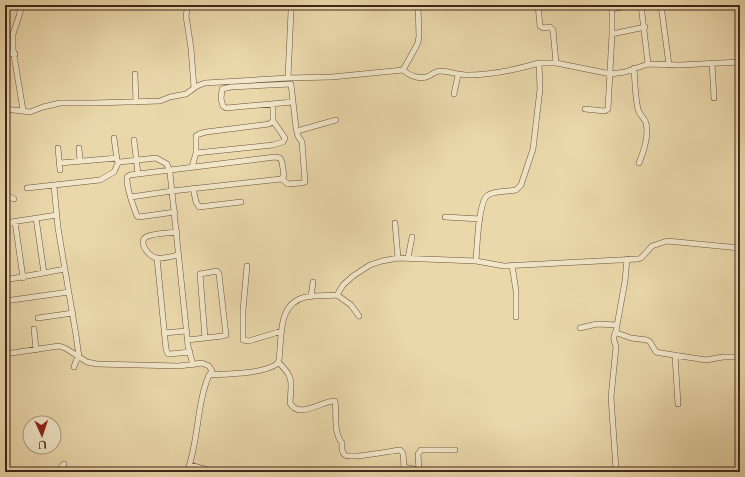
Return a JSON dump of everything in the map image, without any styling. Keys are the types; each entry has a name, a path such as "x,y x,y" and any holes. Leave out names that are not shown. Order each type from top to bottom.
{"street":[{"path":"22,5 13,34 14,54 23,110"},
{"path":"188,5 186,16 191,48 194,88"},
{"path":"288,78 291,11 293,5"},
{"path":"314,5 324,7 331,5"},
{"path":"403,70 419,40 418,5"},
{"path":"538,5 540,26 554,30 556,62"},
{"path":"585,109 605,111 608,109 611,74 612,7 631,5"},
{"path":"641,5 645,27 648,64"},
{"path":"661,5 669,65"},
{"path":"612,34 645,27"},
{"path":"5,110 33,111 60,103 160,101 170,97 186,94 205,83 332,77 403,70 412,76 421,77 427,77 439,71 458,75 490,74 512,71 539,63 556,62 611,74 625,72 648,64 669,65 739,62 740,46"},
{"path":"5,53 14,54"},
{"path":"476,261 483,203 488,195 516,190 521,185 533,149 540,89 539,63"},
{"path":"712,63 714,98"},
{"path":"634,68 635,95 638,112 645,120 646,128 644,150 639,163"},
{"path":"135,74 136,102"},
{"path":"454,94 458,75"},
{"path":"131,197 193,188 282,179 288,184 305,182 302,142 298,136 297,131 293,102 290,83 231,87 222,90 221,99 223,106 226,108 293,102"},
{"path":"196,153 273,145 283,142 285,138 273,122 273,104"},
{"path":"297,131 336,120"},
{"path":"192,167 196,153 196,136 199,134 257,127 273,122"},
{"path":"27,188 100,180 114,172 116,170 117,161 114,138"},
{"path":"134,140 138,174"},
{"path":"58,148 60,170"},
{"path":"79,148 80,161"},
{"path":"175,212 139,217 137,216 126,178 130,175 276,157 280,158 282,162 284,176 282,179"},
{"path":"60,163 80,161 136,161 156,158 167,164 170,170 175,212 187,340 193,365"},
{"path":"54,186 65,270 79,357 74,367"},
{"path":"193,188 196,202 199,207 241,202"},
{"path":"5,194 14,199"},
{"path":"5,223 57,215"},
{"path":"445,216 480,219"},
{"path":"36,218 44,274"},
{"path":"14,222 23,278"},
{"path":"395,223 398,258"},
{"path":"177,232 149,236 144,238 143,245 150,254 157,258 179,255"},
{"path":"408,258 412,237"},
{"path":"337,295 343,285 360,272 382,260 398,258 476,261 495,265 512,265 641,258 652,246 657,243 667,241 740,248"},
{"path":"157,258 166,349 168,354 190,352"},
{"path":"609,472 617,471 611,397 616,347 613,338 616,331 625,281 627,259"},
{"path":"512,265 516,291 516,317"},
{"path":"247,266 243,310 243,340 249,341 282,331"},
{"path":"5,280 65,270"},
{"path":"187,340 205,338 226,335 219,274 217,272 200,274 205,338"},
{"path":"311,296 313,282"},
{"path":"5,301 69,292"},
{"path":"209,375 236,374 274,366 279,360 285,314 290,306 300,299 311,296 337,295 351,305 359,316"},
{"path":"38,318 73,313"},
{"path":"580,328 597,324 617,325"},
{"path":"34,329 36,350"},
{"path":"164,333 186,331"},
{"path":"616,331 621,335 650,342 656,352 706,360 723,357 740,357"},
{"path":"5,354 62,347 87,362 103,365 179,366 202,363 209,366 212,371 209,375 202,397 190,465 187,472"},
{"path":"675,355 678,404"},
{"path":"278,362 290,374 292,382 290,403 292,406 306,410 335,401 338,439 342,443 342,452 346,456 358,456 400,450 403,453 404,467 427,472"},
{"path":"419,470 418,454 421,450 456,450"},
{"path":"57,472 64,464"},
{"path":"190,465 215,472"}]}
